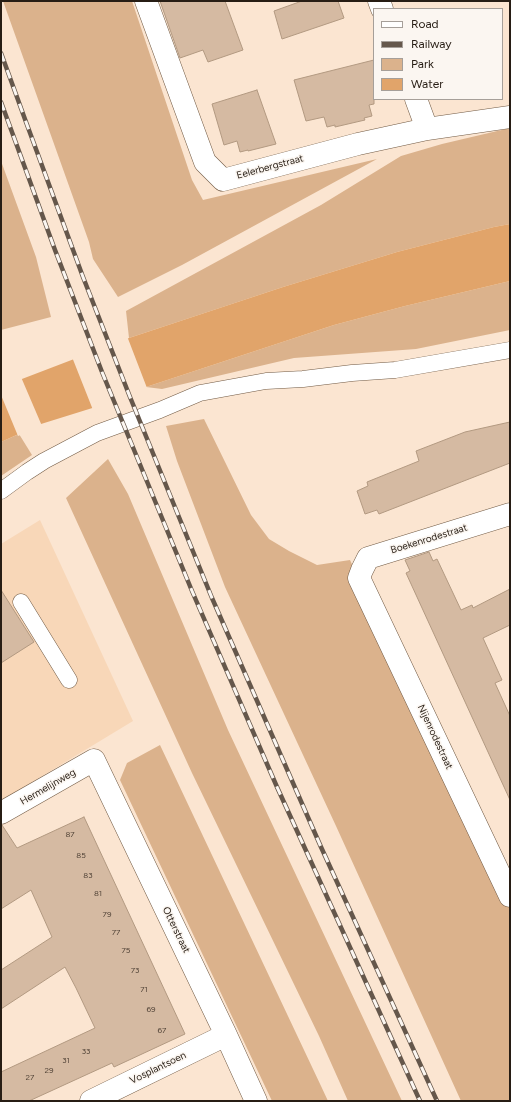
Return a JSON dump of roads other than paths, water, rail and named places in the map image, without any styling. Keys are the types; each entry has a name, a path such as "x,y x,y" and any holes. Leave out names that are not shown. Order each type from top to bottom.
{"street":[{"name":"Eelerbergstraat","path":"146,1 205,162 223,180 358,144 427,128 510,117"},
{"path":"416,100 427,128"},
{"name":"Boekenrodestraat","path":"359,578 368,558 510,514"},
{"name":"Nijenrodestraat","path":"359,578 510,896"},
{"name":"Hermelijnweg","path":"1,813 94,760"},
{"name":"Otterstraat","path":"94,760 226,1035 256,1101"},
{"name":"Vosplantsoen","path":"91,1101 226,1035"}],"lane":[{"path":"1,491 44,461 97,433 200,394 266,381 395,370 510,350"},
{"path":"21,602 69,680"}],"water":[{"path":"510,224 510,281 405,306 334,325 146,387 102,405 41,424 1,442 1,387 129,338 283,287 397,252"}],"railway":[{"path":"1,53 83,277 212,598 321,847 437,1101"},
{"path":"1,102 55,250 102,372 192,591 277,787 420,1101"}]}
